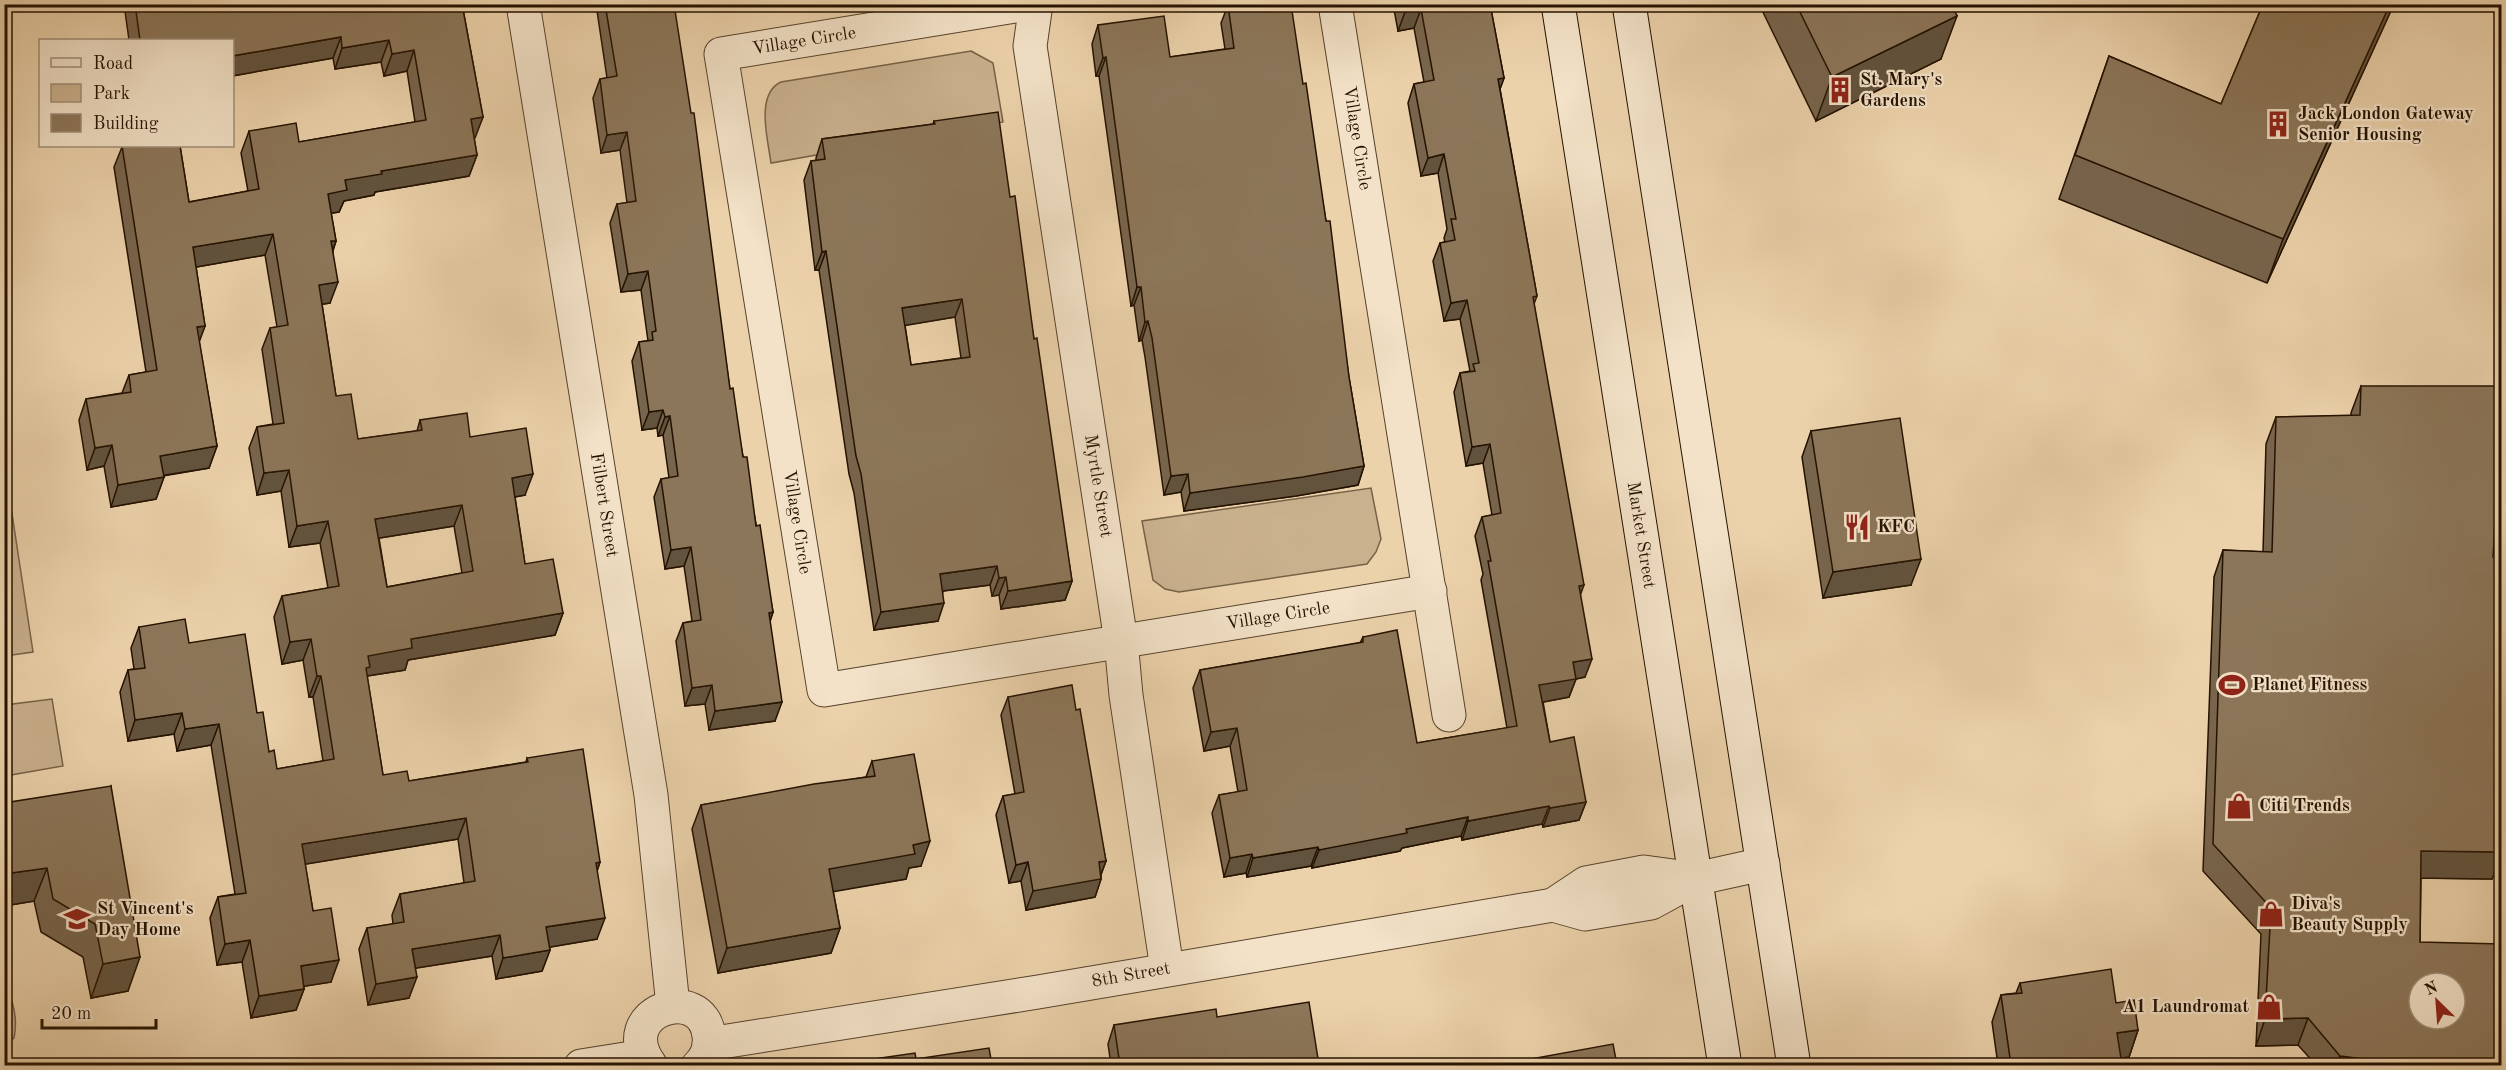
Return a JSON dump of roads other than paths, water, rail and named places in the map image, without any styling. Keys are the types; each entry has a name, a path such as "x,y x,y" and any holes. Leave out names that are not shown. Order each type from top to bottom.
{"street":[{"name":"Filbert Street","path":"523,4 651,795 673,1006"},
{"name":"Village Circle","path":"1027,4 721,54 824,690 1430,591"},
{"name":"Myrtle Street","path":"1036,4 1030,46 1121,641 1126,695 1167,969"},
{"name":"Village Circle","path":"1335,4 1449,715"},
{"name":"Market Street","path":"1558,4 1725,1065"},
{"path":"1629,4 1794,1065"},
{"name":"8th Street","path":"704,1055 1167,969 1553,905 1586,883 1644,872 1695,879 1763,864"},
{"path":"581,1065 648,1061 641,1045 641,1034 645,1023 652,1014 673,1006 692,1010 700,1016 709,1035 704,1055"}],"place":[{"name":"St. Mary's Gardens","path":"1840,90"},
{"name":"Jack London Gateway Senior Housing","path":"2278,124"},
{"name":"KFC","path":"1857,527"},
{"name":"Planet Fitness","path":"2232,685"},
{"name":"Citi Trends","path":"2239,806"},
{"name":"Diva's Beauty Supply","path":"2271,914"},
{"name":"St Vincent's Day Home","path":"77,919"},
{"name":"A1 Laundromat","path":"2269,1007"}]}
